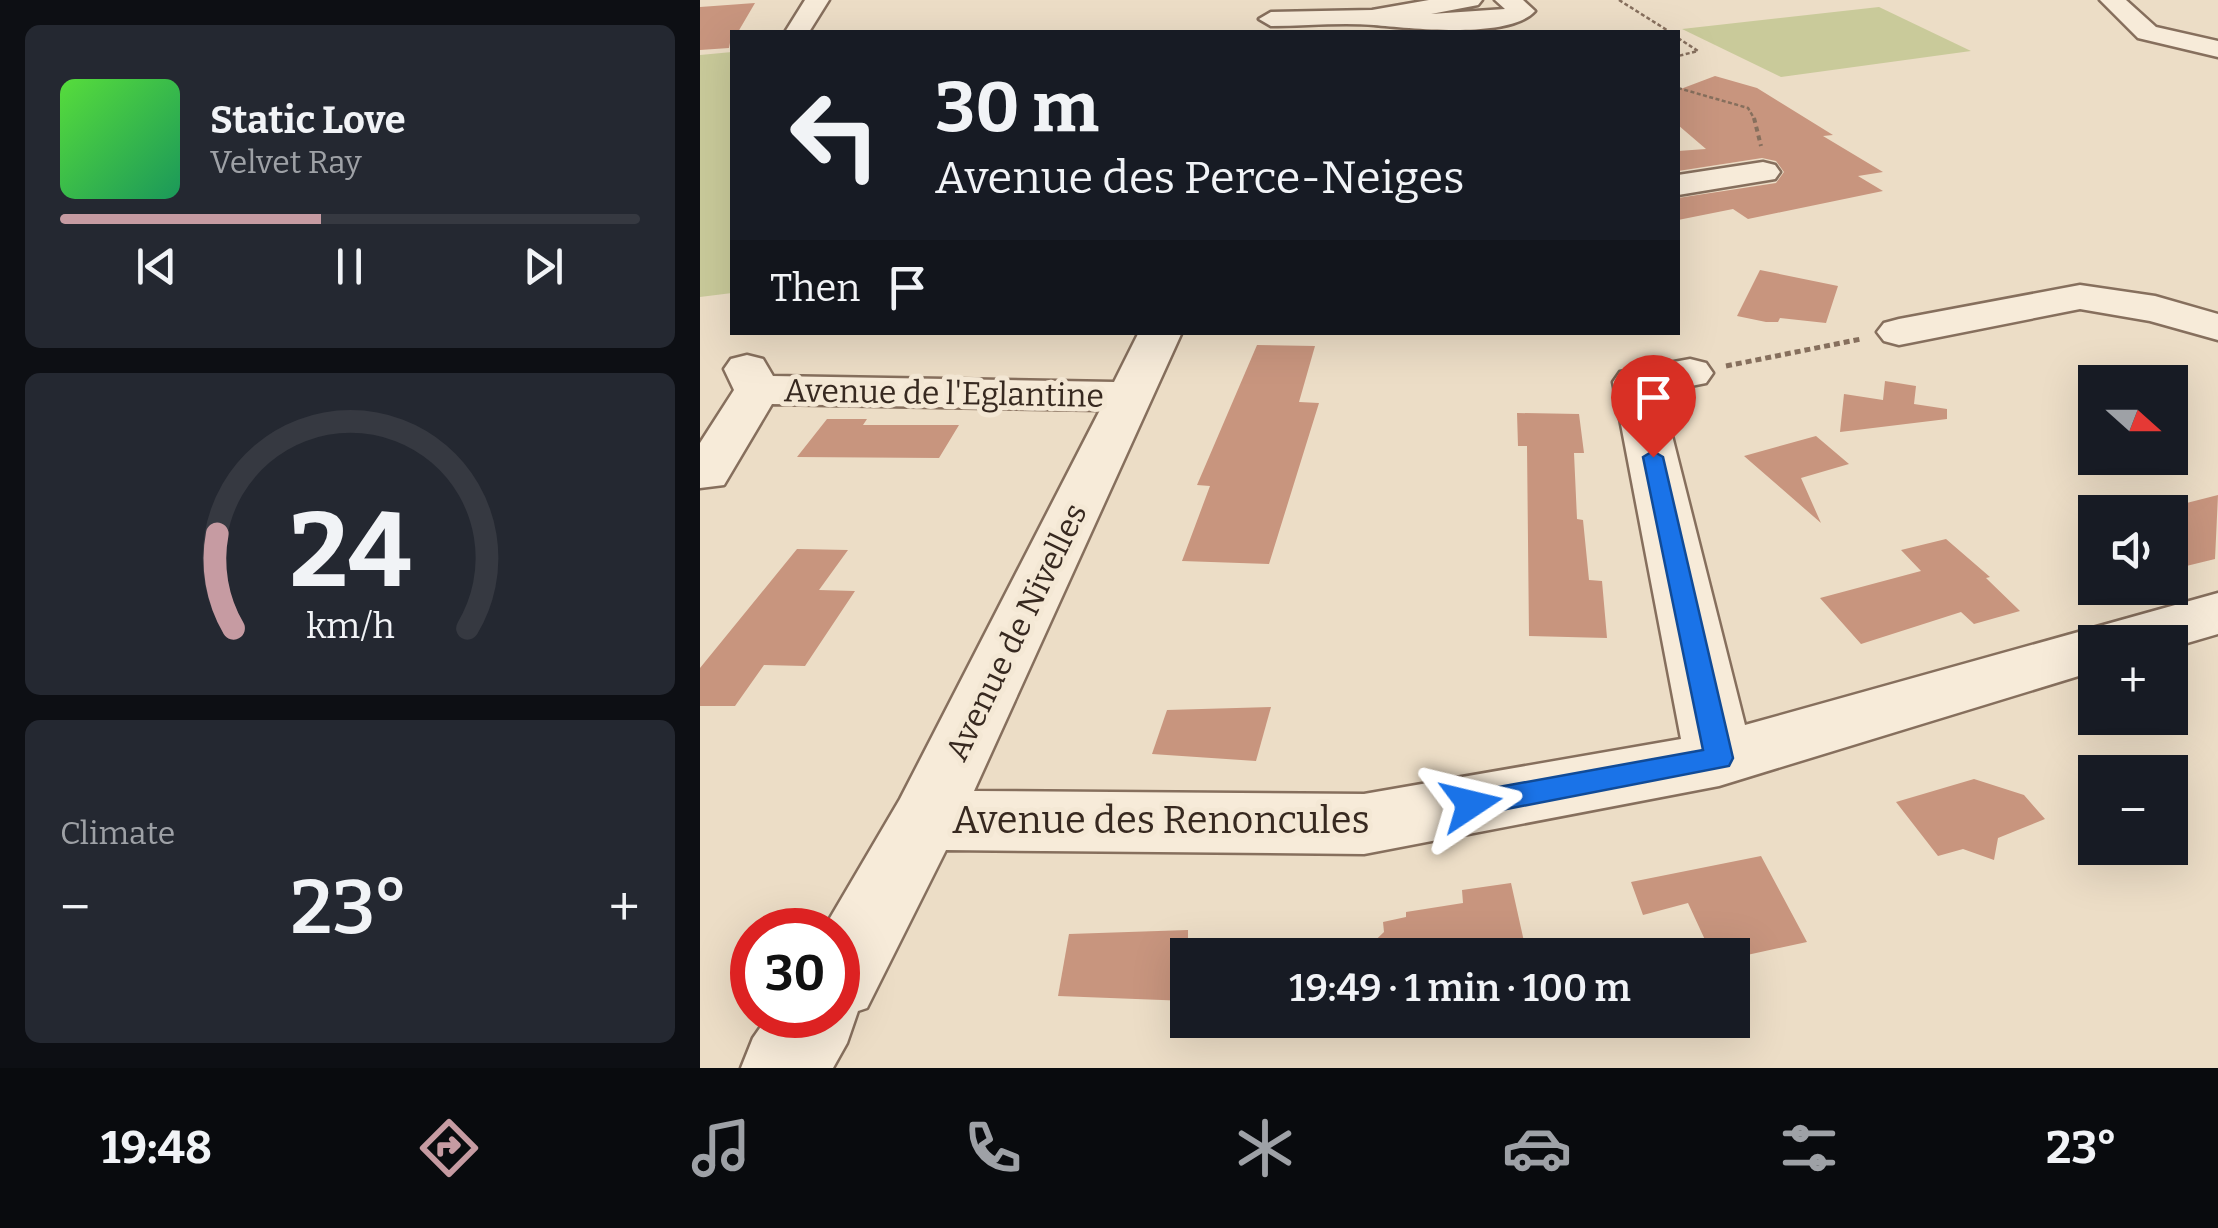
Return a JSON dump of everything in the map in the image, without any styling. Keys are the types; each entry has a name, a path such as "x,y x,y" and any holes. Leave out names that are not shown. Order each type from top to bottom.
{"street":[{"path":"798,30 816,0"},
{"path":"1388,17 1470,0"},
{"path":"1271,17 1507,16 1524,11 1507,0"},
{"path":"2112,0 2146,33 2218,49"},
{"path":"1680,184 1763,172"},
{"path":"1899,332 2080,297 2154,309 2218,327"},
{"name":"Avenue de Nivelles","path":"860,940 925,820 1160,335"},
{"path":"1690,373 1636,382 1719,758"},
{"name":"Avenue de l'Eglantine","path":"706,474 752,379 1130,396"},
{"path":"2176,625 2218,613"},
{"name":"Avenue des Renoncules","path":"925,820 1364,824 1719,758 2078,654"},
{"path":"784,1068 803,1038"}],"path":[{"path":"1619,0 1667,30"},
{"path":"1680,39 1698,51 1680,56"},
{"path":"1680,89 1753,112 1763,153 1763,172"},
{"path":"1690,373 1899,332"}],"green space":[{"path":"1879,7 1971,51 1781,77 1682,29"},
{"path":"730,52 730,293 700,297 700,55"}],"building":[{"path":"755,3 739,30 730,30 729,48 700,50 700,7"},
{"path":"1715,76 1757,88 1833,135 1823,136 1883,172 1858,176 1883,191 1748,219 1733,209 1680,220 1680,198 1776,183 1784,172 1776,161 1762,158 1680,171 1680,151 1706,149 1680,127 1680,89"},
{"path":"1760,270 1838,286 1826,323 1780,318 1778,322 1766,322 1737,316"},
{"path":"1257,345 1315,346 1299,402 1319,403 1269,564 1182,561 1210,486 1197,485"},
{"path":"1885,381 1916,386 1914,404 1947,409 1947,419 1840,432 1844,394 1883,400"},
{"path":"1517,413 1579,414 1584,453 1574,453 1577,519 1583,520 1589,580 1602,581 1607,638 1529,636 1527,446 1518,446"},
{"path":"827,419 867,419 863,425 959,425 939,458 797,457"},
{"path":"1816,436 1849,464 1801,478 1821,523 1744,456"},
{"path":"2218,495 2215,559 2188,566 2188,503"},
{"path":"1946,539 1990,577 1986,578 2020,611 1974,624 1961,612 1861,644 1820,598 1921,571 1901,550"},
{"path":"797,549 848,550 819,590 855,591 805,666 764,665 735,706 700,706 700,668"},
{"path":"1271,707 1256,761 1152,754 1167,710"},
{"path":"1974,779 2024,795 2045,819 1998,838 1994,860 1963,849 1938,856 1896,802"},
{"path":"1761,856 1807,942 1750,954 1750,938 1704,938 1688,903 1643,915 1631,882"},
{"path":"1511,883 1523,938 1378,938 1384,932 1383,922 1406,917 1406,912 1463,903 1462,890"},
{"path":"1188,930 1188,938 1170,938 1170,1000 1058,996 1069,934"}],"route":[{"path":"1471,804 1719,758 1653,457"}]}
